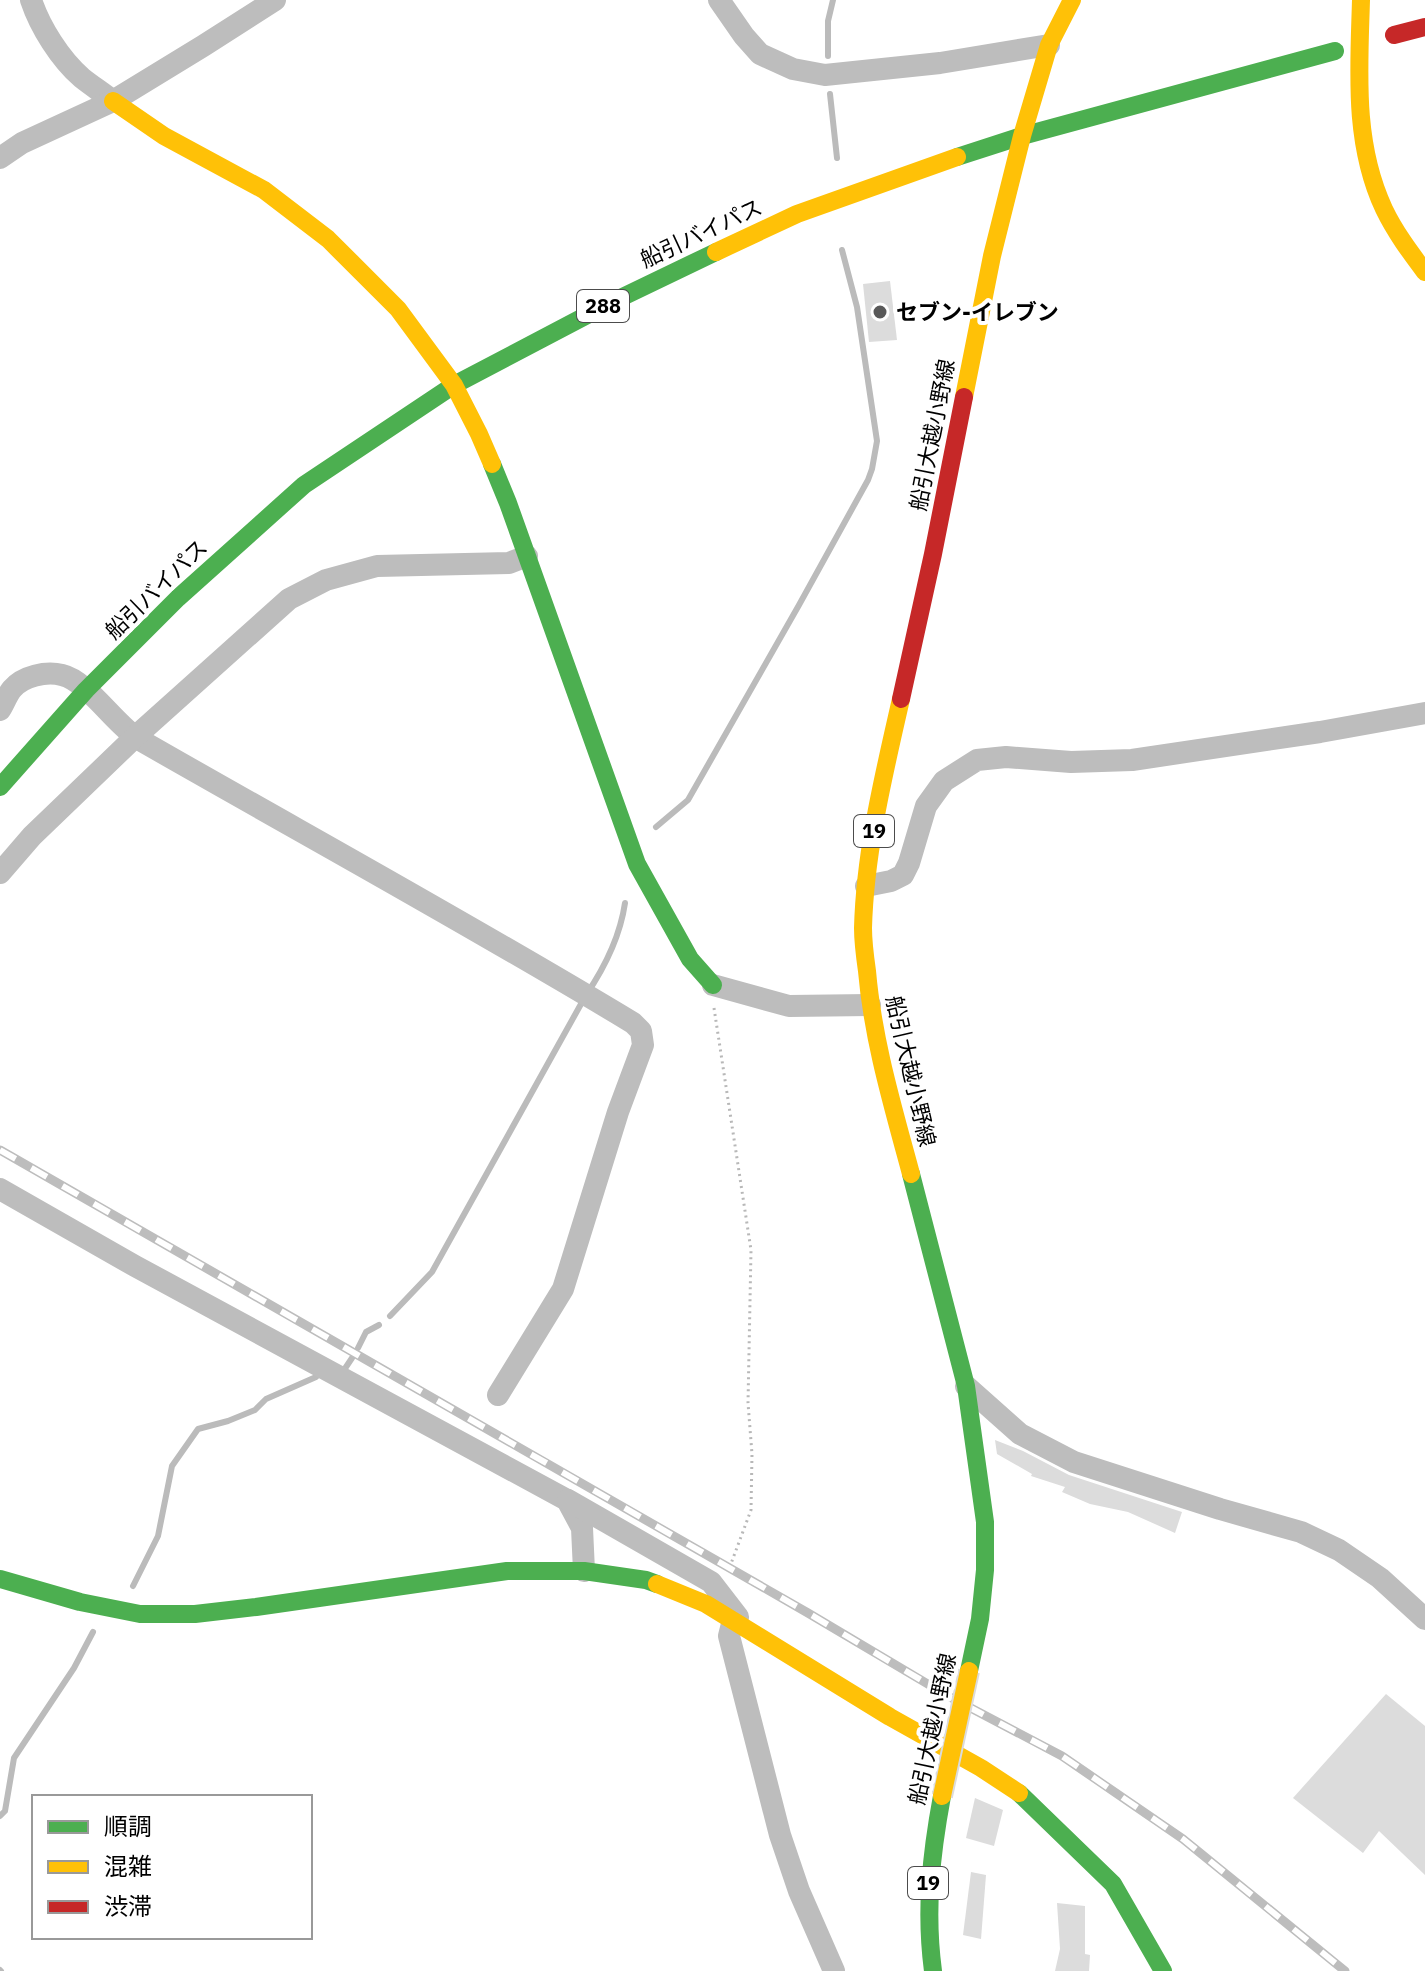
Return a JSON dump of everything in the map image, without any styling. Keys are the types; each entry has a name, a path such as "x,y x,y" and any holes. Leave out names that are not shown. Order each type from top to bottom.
{"main road":[{"name":"船引大越小野線","path":"933,1971 927,1886 932,1842 980,1619 985,1570 985,1522 966,1386 885,1079 870,1005 863,931 866,886 878,803 936,540 992,256 1049,45 1072,0"},
{"path":"1361,0 1360,127 1368,164 1384,208 1425,272"},
{"path":"1394,35 1425,27"},
{"name":"船引バイパス","path":"0,787 86,690 178,598 304,485 454,385 612,302 797,214 1022,136 1335,51"},
{"path":"113,101 164,136 264,190 328,239 398,309 454,385 479,434 527,556 637,864 690,959 713,985"},
{"path":"0,1579 80,1602 140,1614 195,1614 256,1607 507,1571 584,1571 646,1580 706,1604 1021,1794 1113,1884 1163,1971"}],"street":[{"path":"31,0 36,16 54,45 80,76 113,101"},
{"path":"0,158 22,143 113,101 275,0"},
{"path":"719,0 760,54 793,69 825,75 940,63 1049,45"},
{"path":"0,873 32,836 135,737 289,599 326,580 377,566 509,563 527,556"},
{"path":"0,710 12,688 29,678 48,672 66,675 135,737 522,956 633,1023 641,1031 643,1045 618,1112 563,1289 498,1395"},
{"path":"866,886 903,875 926,806 944,781 977,760 1006,757 1071,762 1132,760 1425,713"},
{"path":"713,985 789,1006 870,1005"},
{"path":"0,1189 711,1582 739,1624 729,1636 780,1835 799,1891 834,1971"},
{"path":"966,1386 1020,1434 1074,1462 1301,1532 1339,1550 1380,1578 1425,1619"},
{"path":"567,1500 582,1528 584,1571"}],"path":[{"path":"713,985 751,1250 748,1403 753,1463 751,1510 719,1591"}],"building":[{"name":"セブン-イレブン","path":"890,281 897,340 869,342 863,284"},
{"path":"995,1440 1069,1475 1182,1512 1175,1533 1128,1512 1090,1504 1062,1492 1065,1487 1031,1476 997,1454"},
{"path":"1386,1694 1425,1726 1425,1875 1379,1831 1363,1853 1293,1798"},
{"path":"975,1798 1003,1810 994,1846 966,1838"},
{"path":"971,1872 986,1875 981,1939 963,1935"},
{"path":"1057,1903 1085,1906 1085,1954 1090,1955 1089,1971 1055,1971 1060,1949"}],"waterway":[{"path":"828,56 828,21 833,0"},
{"path":"830,94 837,158"},
{"path":"656,827 688,800 872,469 877,441 857,307 842,250"},
{"path":"390,1316 432,1272 605,963 625,903"},
{"path":"358,1348 366,1332 379,1325"},
{"path":"344,1370 352,1358"},
{"path":"133,1586 158,1536 172,1466 198,1429 255,1410 266,1399 316,1377"},
{"path":"0,1816 5,1811 14,1758 74,1668 93,1632"}],"railway":[{"path":"0,1150 948,1696 1062,1756 1183,1839 1345,1971"}],"traffic: fast":[{"path":"957,157 1022,136 1335,51"},
{"path":"0,787 86,690 178,598 304,485 454,385 612,302 716,252"},
{"path":"492,464 637,864 690,959 713,985"},
{"path":"911,1174 966,1386 985,1522 985,1570 980,1619 969,1671"},
{"path":"0,1579 80,1602 140,1614 195,1614 256,1607 507,1571 584,1571 657,1584"},
{"path":"1019,1793 1113,1884 1163,1971"},
{"path":"933,1971 929,1927 930,1883 942,1796"}],"traffic: slow":[{"path":"964,397 992,256 1022,136 1049,45 1072,0"},
{"path":"1361,0 1360,106 1367,158 1388,217 1425,272"},
{"path":"113,101 164,136 264,190 328,239 398,309 454,385 492,464"},
{"path":"716,252 797,214 957,157"},
{"path":"901,699 871,841 863,933 879,1048 911,1174"},
{"path":"657,1584 706,1604 1019,1793"},
{"path":"942,1796 969,1671"}],"traffic: jam":[{"path":"1394,35 1425,27"},
{"path":"901,699 964,397"}],"place":[{"name":"セブン-イレブン","path":"880,312"}]}
